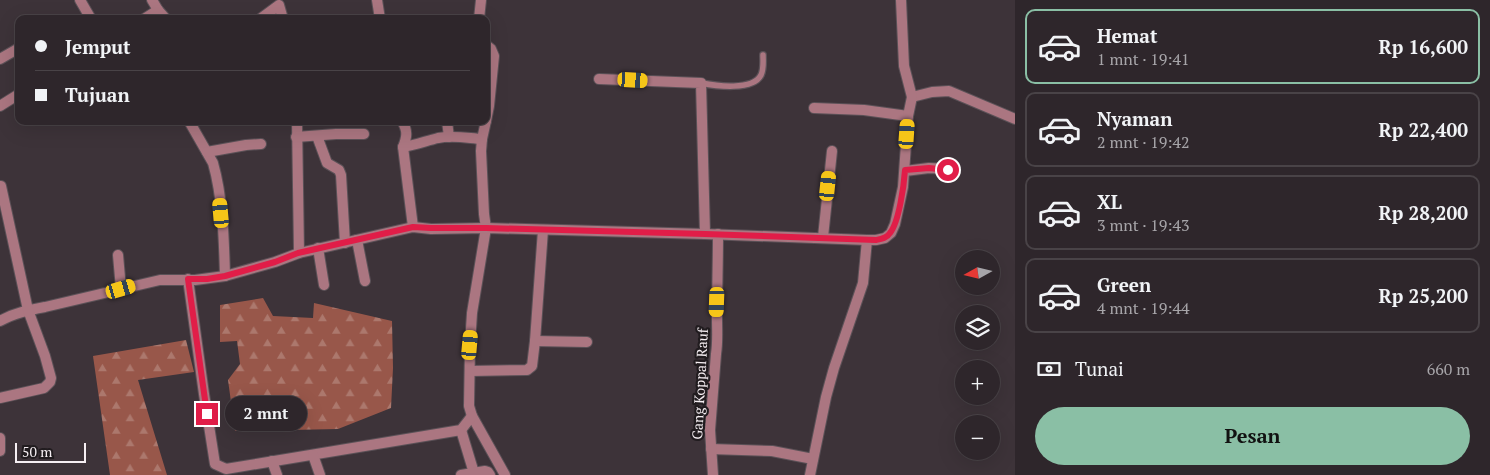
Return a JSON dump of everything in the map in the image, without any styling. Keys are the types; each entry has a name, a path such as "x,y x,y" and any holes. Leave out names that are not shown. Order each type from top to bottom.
{"street":[{"path":"80,0 89,15"},
{"path":"152,0 162,15"},
{"path":"377,0 379,15"},
{"path":"479,15 481,0"},
{"path":"0,320 28,310 160,280 207,279 225,276 275,262 298,253 413,227 718,234 867,240 885,238 891,233 895,224 903,187 908,116 912,97 904,66 901,0"},
{"path":"265,15 282,2"},
{"path":"282,2 283,15"},
{"path":"150,15 158,10"},
{"path":"490,48 494,56 490,96"},
{"path":"0,59 15,50"},
{"path":"599,79 701,83 705,234"},
{"path":"912,97 932,92 949,91 1015,119"},
{"path":"0,106 15,97"},
{"path":"814,108 864,110 908,116"},
{"path":"191,125 213,164 218,188 225,276"},
{"path":"296,125 298,253"},
{"path":"404,125 407,137 403,147 413,227"},
{"path":"448,125 449,137"},
{"path":"485,125 482,139 482,170 486,228 472,313 469,406 472,416 505,475"},
{"path":"296,137 364,134"},
{"path":"317,136 327,163 341,174 345,243"},
{"path":"403,147 439,138 482,139"},
{"path":"207,152 261,144"},
{"path":"823,238 832,151"},
{"path":"905,170 929,168 948,170"},
{"path":"0,186 28,310 51,378 44,388 0,398"},
{"path":"470,371 530,369 536,341 543,230"},
{"name":"Gang Koppal Rauf","path":"713,475 710,418 718,342 718,234"},
{"path":"356,240 365,281"},
{"path":"810,475 832,377 863,283 867,240"},
{"path":"318,248 324,285"},
{"path":"118,255 121,289"},
{"path":"188,279 216,475"},
{"path":"536,341 587,342"},
{"path":"215,464 227,472 272,461 461,430 472,416"},
{"path":"461,430 474,473"},
{"path":"0,438 0,451"},
{"path":"711,449 772,451 813,459"},
{"path":"313,455 320,475"},
{"path":"272,461 277,475"},
{"path":"461,475 487,471 490,475"}],"lane":[{"path":"701,83 717,87 748,84 757,81 763,73 763,55"}],"green space":[{"path":"263,298 273,316 313,318 314,303 392,321 393,368 391,408 338,429 235,431 228,380 240,364 237,341 220,342 220,305"},
{"path":"186,340 194,372 138,380 167,475 110,475 93,356"}],"route":[{"path":"207,414 188,279 195,280 225,276 250,270 298,253 413,227 876,240 885,238 891,233 895,224 905,170 929,168 948,170"}]}
